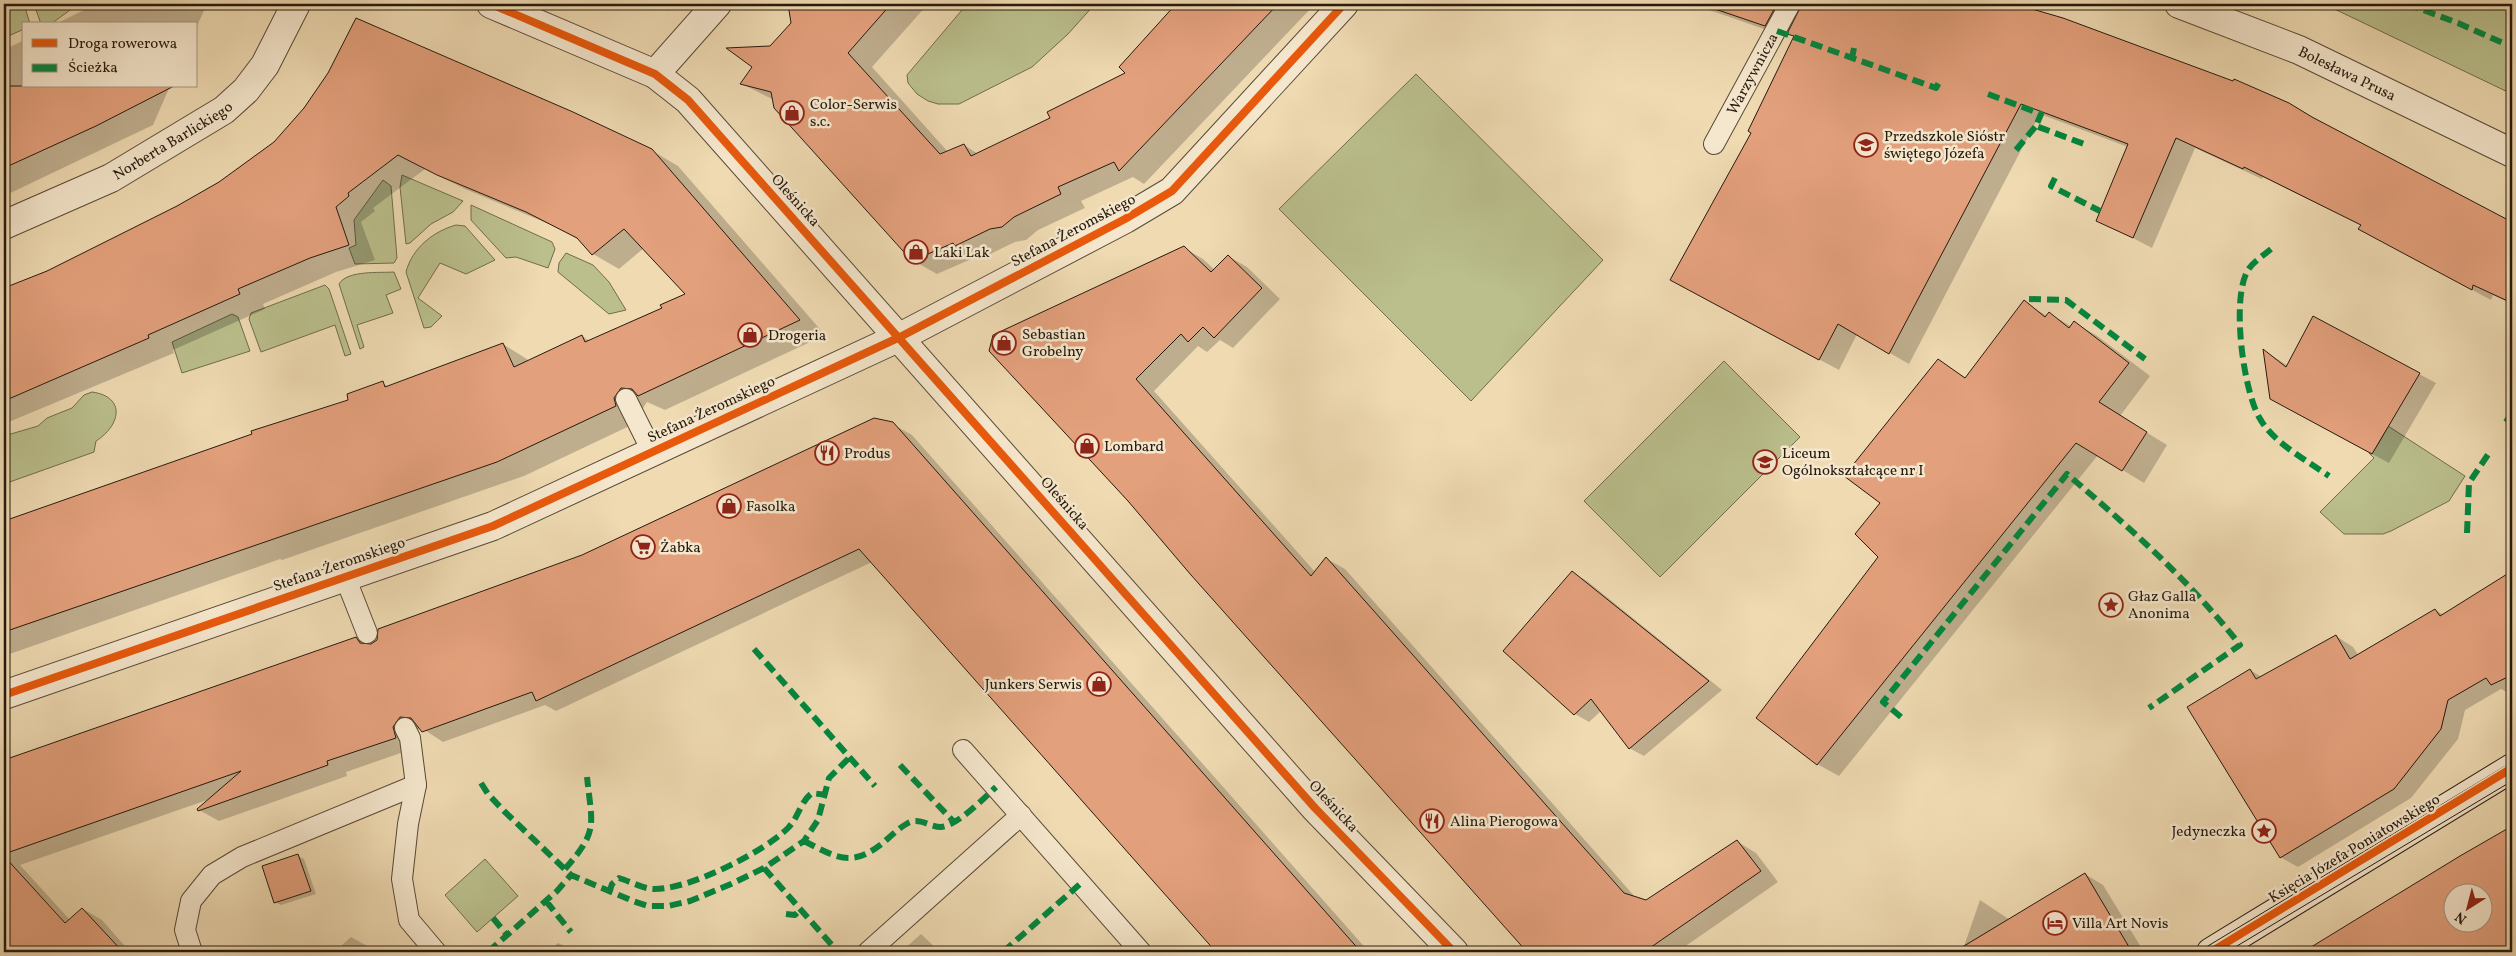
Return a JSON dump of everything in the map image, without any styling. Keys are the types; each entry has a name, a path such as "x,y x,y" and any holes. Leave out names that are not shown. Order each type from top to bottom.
{"street":[{"name":"Norberta Barlickiego","path":"4,225 111,178 224,110 246,90 265,65 296,4"},
{"name":"Oleśnicka","path":"491,4 655,74 688,100 1316,808 1454,952"},
{"path":"655,74 717,4"},
{"name":"Stefana Żeromskiego","path":"4,695 493,526 900,337 1125,219 1172,191 1344,4"},
{"name":"Bolesława Prusa","path":"2178,4 2299,50 2512,153"},
{"name":"Księcia Józefa Poniatowskiego","path":"2211,952 2512,768"}],"lane":[{"name":"Warzywnicza","path":"1714,144 1790,4"},
{"path":"626,399 652,451"},
{"path":"345,577 367,633"},
{"path":"405,728 410,738 416,785 408,824 402,879 409,920 436,952"},
{"path":"963,750 1142,952"},
{"path":"192,952 185,930 191,901 212,875 242,856 416,785"},
{"path":"868,952 1021,815"}],"green space":[{"path":"4,4 24,4 29,22 22,22 22,30 4,38"},
{"path":"34,4 78,4 54,22 40,22"},
{"path":"967,4 1095,4 1068,34 1032,67 959,104 938,104 928,101 917,94 908,83 907,75"},
{"path":"2324,4 2512,4 2512,94"},
{"path":"1416,74 1603,260 1471,401 1279,209"},
{"path":"402,175 463,201 453,212 431,224 410,243 406,244 400,187"},
{"path":"383,180 391,186 397,258 394,263 355,264 349,248 356,245 354,220"},
{"path":"471,205 552,242 555,249 548,268 516,257 506,258 471,220"},
{"path":"456,225 465,226 495,260 466,274 440,263 418,298 442,316 431,327 424,328 406,272 413,255 425,242 432,236"},
{"path":"566,253 593,265 609,282 626,310 609,314 558,272 559,263"},
{"path":"394,272 401,289 386,295 393,313 357,325 364,347 360,349 339,284 349,276 356,274"},
{"path":"325,285 329,289 351,354 345,356 335,325 261,352 249,319 251,313"},
{"path":"232,314 238,317 250,351 182,373 172,342"},
{"path":"1724,361 1800,437 1660,577 1584,501"},
{"path":"92,392 103,395 111,400 115,406 116,413 115,420 110,428 96,441 94,452 4,484 4,436 38,426 47,418 72,408 84,395"},
{"path":"2388,426 2465,476 2449,501 2391,531 2383,534 2344,534 2320,512 2374,458 2369,453 2378,444"},
{"path":"485,859 518,896 477,932 445,895"}],"building":[{"path":"788,4 891,4 848,53 940,154 964,144 971,156 1050,118 1047,112 1125,73 1119,67 1176,4 1278,4 1119,171 1114,162 1058,187 1061,194 1014,217 1002,227 990,229 955,246 953,243 912,261 774,108 771,92 740,84 752,67 726,48 770,46 791,23"},
{"path":"1716,4 1777,4 1765,26 1715,9"},
{"path":"1802,4 2015,4 2063,18 2233,81 2234,79 2289,103 2312,117 2512,222 2512,303 2473,285 2472,290 2358,229 2361,225 2244,167 2243,169 2176,138 2133,238 2096,221 2128,144 2021,104 1889,354 1838,324 1819,360 1670,280 1751,133 1748,131 1794,36 1787,34"},
{"path":"356,18 573,112 652,149 800,320 638,396 632,389 621,388 614,398 616,406 497,462 4,632 4,521 252,434 251,431 348,400 347,394 383,381 385,387 503,343 514,367 582,335 585,342 662,308 660,305 685,294 624,229 592,255 577,238 526,212 437,175 398,155 348,193 349,196 336,207 349,245 310,258 238,289 240,294 148,335 149,338 4,401 4,288 47,271 177,206 219,182 274,142 304,108 328,73"},
{"path":"4,86 22,86 22,88 170,88 96,126 4,168"},
{"path":"1184,246 1211,272 1228,255 1262,288 1214,338 1203,327 1188,342 1181,334 1136,379 1311,576 1326,557 1624,893 1646,900 1737,840 1761,871 1644,952 1527,952 1191,575 1128,501 989,351 993,335"},
{"path":"2024,300 2045,317 2049,312 2069,328 2074,321 2129,363 2099,402 2147,432 2122,471 2076,443 1817,765 1756,718 1878,557 1855,534 1880,503 1844,476 1938,359 1965,378"},
{"path":"2313,316 2420,373 2372,454 2270,399 2263,349 2286,367"},
{"path":"874,418 893,422 1361,952 1216,952 859,549 536,701 532,692 422,732 411,718 400,717 393,727 396,738 327,761 328,765 198,811 197,809 241,771 4,854 4,760 356,637 360,643 371,644 377,640 378,629 582,555"},
{"path":"1572,571 1709,681 1629,749 1591,699 1574,715 1503,651"},
{"path":"2512,571 2512,675 2491,685 2486,678 2448,700 2441,729 2394,789 2280,858 2187,707 2250,669 2256,679 2336,635 2350,659 2435,609 2440,616"},
{"path":"2512,826 2512,952 2303,952 2460,856"},
{"path":"298,854 311,891 274,903 262,866"},
{"path":"4,856 65,923 82,908 123,952 4,952"},
{"path":"2085,873 2132,952 1954,952"}],"tram line":[{"path":"2198,952 2512,762"},
{"path":"2227,952 2512,781"}],"marked path":[{"path":"2407,4 2458,23 2512,47"},
{"path":"1777,31 1936,88 1941,79"},
{"path":"1852,58 1854,48"},
{"path":"1988,94 2041,114 2036,126 2084,144"},
{"path":"2016,150 2036,126"},
{"path":"2055,178 2051,186 2100,211"},
{"path":"2271,249 2250,267 2243,283 2240,301 2241,343 2248,386 2259,417 2272,435 2290,450 2329,476"},
{"path":"2029,299 2066,300 2145,359"},
{"path":"2506,422 2512,412"},
{"path":"2467,533 2469,483 2489,453"},
{"path":"1901,717 1883,702 2067,474 2158,555 2201,599 2240,645 2149,708"},
{"path":"754,649 875,786"},
{"path":"481,783 488,794 504,811 571,875 648,906 668,906 690,901 731,884 764,868 804,841 818,820 829,778 850,757"},
{"path":"900,765 954,822"},
{"path":"565,869 583,845 591,827 587,777"},
{"path":"804,841 835,856 853,858 873,850 912,821 937,827 955,822 996,787"},
{"path":"609,893 612,884 619,878 652,889 667,888 685,884 724,868 777,838 788,828 812,793 826,795"},
{"path":"764,868 838,952"},
{"path":"488,952 557,891 571,875"},
{"path":"1003,952 1080,884"},
{"path":"546,901 571,932"},
{"path":"786,914 795,915 800,910"},
{"path":"493,918 507,935"}],"cycle path":[{"path":"491,4 655,74 688,100 1315,808 1454,952"},
{"path":"4,695 493,526 900,337 1125,219 1172,191 1344,4"},
{"path":"2211,952 2512,768"}],"place":[{"name":"Color-Serwis s.c.","path":"792,113"},
{"name":"Przedszkole Sióstr świętego Józefa","path":"1866,145"},
{"name":"Laki Lak","path":"916,252"},
{"name":"Drogeria","path":"750,335"},
{"name":"Sebastian Grobelny","path":"1004,343"},
{"name":"Lombard","path":"1087,446"},
{"name":"Produs","path":"827,453"},
{"name":"Liceum Ogólnokształcące nr I","path":"1765,462"},
{"name":"Fasolka","path":"729,506"},
{"name":"Żabka","path":"643,547"},
{"name":"Głaz Galla Anonima","path":"2111,605"},
{"name":"Junkers Serwis","path":"1099,684"},
{"name":"Alina Pierogowa","path":"1432,821"},
{"name":"Jedyneczka","path":"2264,831"},
{"name":"Villa Art Novis","path":"2055,923"}]}
